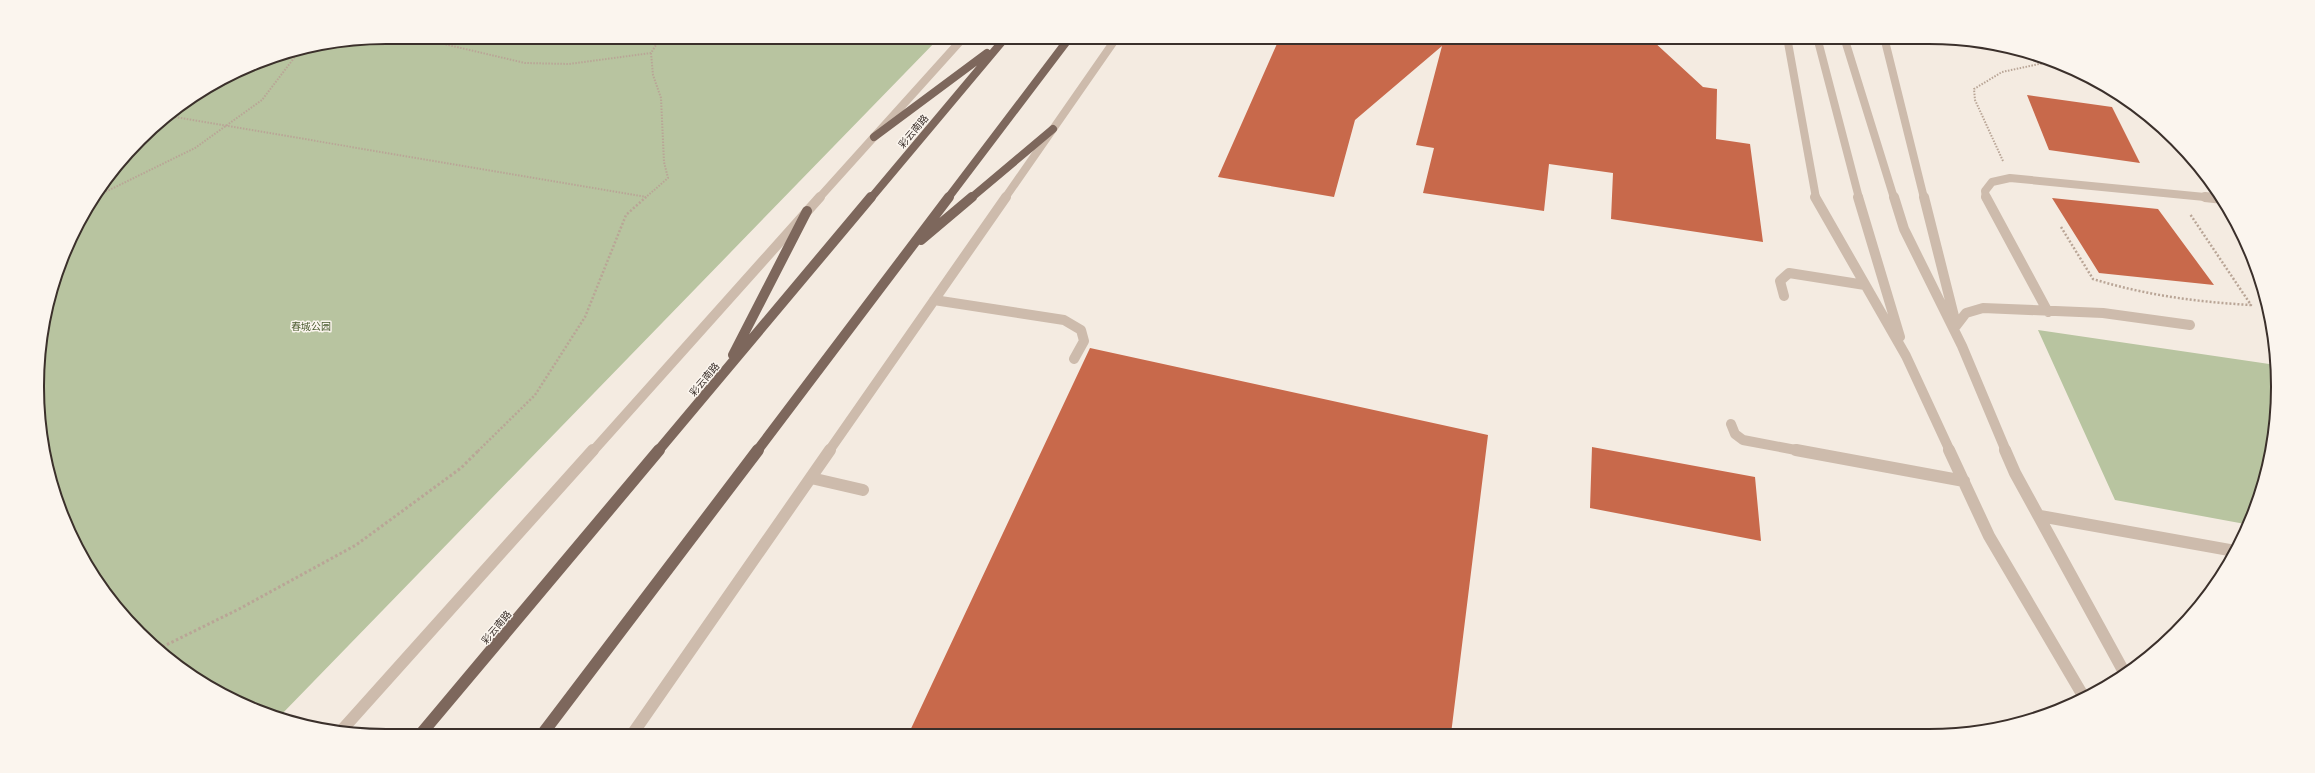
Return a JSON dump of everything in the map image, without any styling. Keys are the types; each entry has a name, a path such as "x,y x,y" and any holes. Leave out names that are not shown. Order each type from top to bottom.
{"main road":[{"path":"874,137 999,44"},
{"name":"彩云南路","path":"425,729 1001,44"},
{"path":"546,729 1065,44"},
{"path":"908,251 1053,129"},
{"path":"724,372 807,211"}],"street":[{"path":"346,726 958,44"},
{"path":"636,729 1112,44"},
{"path":"1788,44 1815,197 1906,356 1989,536 2082,693"},
{"path":"1819,44 1868,235 1906,356"},
{"path":"1846,44 1904,229 1962,346 2015,473 2040,516 2122,669"},
{"path":"1886,44 1962,346"},
{"path":"2048,312 1987,201 1985,190 1992,182 2010,178 2212,198"},
{"path":"1784,296 1780,281 1789,273 1865,285"},
{"path":"934,300 1064,320 1081,330 1084,341 1074,359"},
{"path":"1956,326 1966,313 1983,308 2048,312 2103,313 2190,325"},
{"path":"1731,424 1735,434 1743,440 1964,482"},
{"path":"811,478 863,490"},
{"path":"2040,516 2229,550"}],"path":[{"path":"444,44 525,63 569,64 651,53"},
{"path":"164,646 239,609 356,546 461,468 535,395 584,317 626,215 668,178 664,162 661,98 653,75 651,53 656,44"},
{"path":"106,191 195,148 228,125 262,100 294,57"},
{"path":"2010,178 1975,100 1974,89 2002,72 2042,63"},
{"path":"176,117 646,197"},
{"path":"2200,179 2212,198"},
{"path":"2061,227 2092,280 2118,288 2210,303 2251,305 2176,194"}],"green space":[{"name":"春城公园","path":"933,44 283,713 235,694 196,671 178,658 144,629 129,612 102,577 90,558 79,538 62,497 47,431 44,386 45,364 47,342 56,298 62,276 79,235 102,196 115,178 144,144 161,129 196,102 215,90 235,79 276,62 320,51 364,45"},
{"path":"2038,330 2270,364 2271,386 2268,431 2253,497 2243,524 2115,500"}],"building":[{"path":"1277,44 1656,44 1703,87 1717,89 1716,139 1750,144 1763,242 1611,219 1613,173 1549,164 1544,211 1423,193 1434,148 1416,145 1442,46 1355,120 1334,197 1218,177"},
{"path":"2027,95 2112,107 2140,163 2049,150"},
{"path":"2052,198 2158,209 2214,285 2099,273"},
{"path":"1090,348 1488,435 1452,729 911,729"},
{"path":"1592,447 1755,477 1761,541 1590,508"}]}
